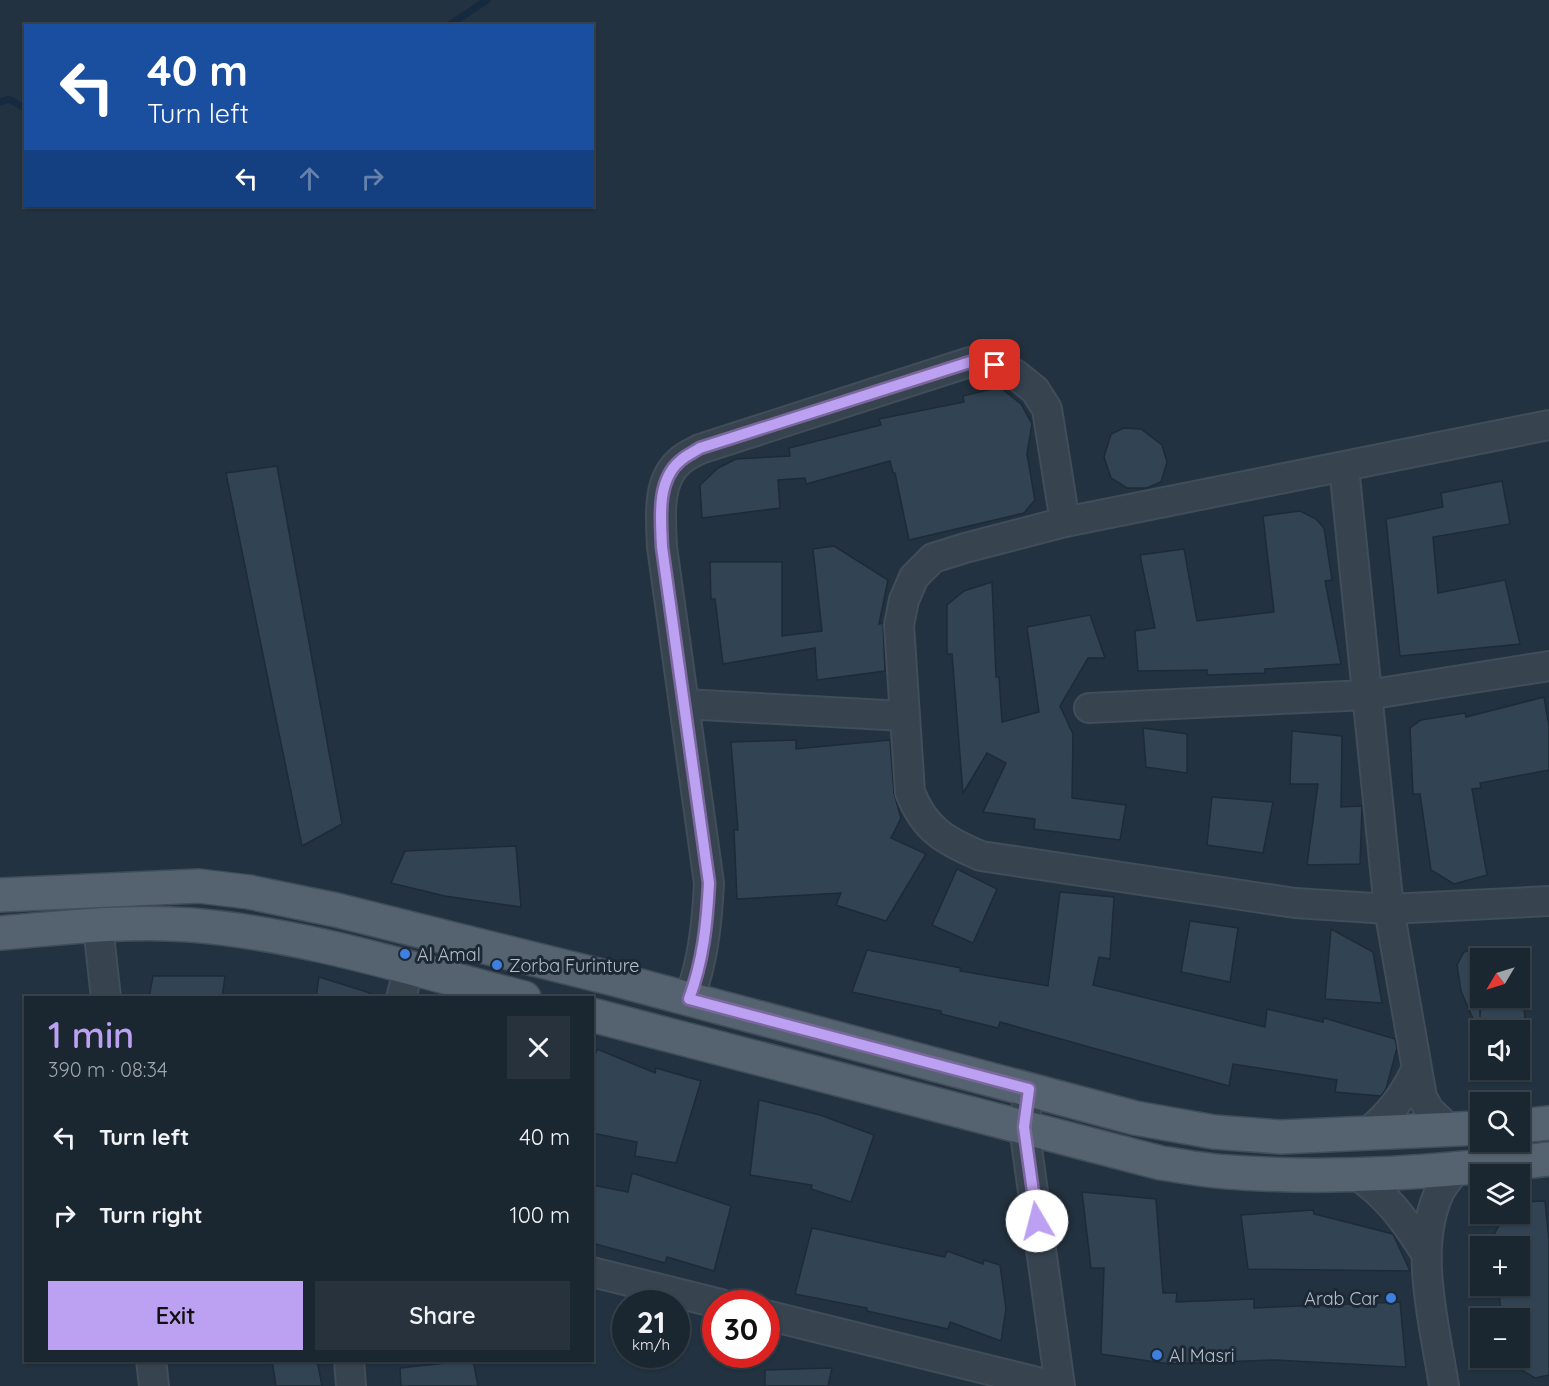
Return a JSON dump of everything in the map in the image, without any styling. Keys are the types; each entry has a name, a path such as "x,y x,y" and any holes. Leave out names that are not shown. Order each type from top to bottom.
{"main road":[{"path":"0,895 199,886 249,892 336,910 689,999 1135,1118 1214,1131 1281,1137 1465,1129"},
{"path":"0,933 135,923 190,925 247,931 297,940 405,983 508,996"},
{"path":"594,1016 1161,1163 1217,1171 1354,1173 1455,1170 1549,1160"},
{"path":"1530,1125 1549,1123"}],"street":[{"path":"689,999 699,970 707,928 709,883 662,547 661,506 667,479 679,461 700,448 970,362 995,365 1015,374 1028,385 1047,409 1065,522"},
{"path":"1549,425 1065,522 933,558 914,577 904,600 899,625 910,792 918,813 932,829 952,844 981,856 1295,903 1389,909 1549,901"},
{"path":"1344,466 1389,909 1415,1072 1422,1098 1430,1110 1465,1129"},
{"path":"1089,708 1367,695 1549,666"},
{"path":"684,704 904,716"},
{"path":"98,926 106,996"},
{"path":"1367,1133 1386,1118 1403,1096 1415,1072"},
{"path":"1029,1089 1024,1127 1060,1386"},
{"path":"1444,1386 1425,1252 1432,1213 1440,1191 1455,1170"},
{"path":"1354,1173 1377,1188 1391,1203 1425,1252"},
{"path":"594,1272 702,1299"},
{"path":"780,1318 1053,1386"},
{"path":"151,1362 154,1386"},
{"path":"349,1362 351,1386"}],"building":[{"path":"1000,387 1021,404 1032,424 1027,454 1035,500 1024,513 909,540 895,473 893,473 890,461 806,484 805,478 778,480 780,508 702,518 700,485 718,468 736,459 790,456 789,448 881,425 879,419 964,402 963,396"},
{"path":"1124,428 1141,429 1162,445 1167,462 1161,482 1147,488 1127,488 1111,478 1104,457 1111,434"},
{"path":"277,466 342,824 302,846 226,473"},
{"path":"1502,481 1510,524 1433,537 1438,593 1505,580 1520,644 1400,656 1386,519 1443,507 1441,493"},
{"path":"1300,511 1316,519 1324,528 1332,580 1325,581 1341,664 1265,669 1265,673 1207,675 1207,670 1138,671 1135,631 1155,628 1140,555 1184,549 1197,621 1274,612 1263,516"},
{"path":"834,546 888,580 879,624 883,623 885,671 817,680 815,648 723,664 715,599 711,599 710,562 782,562 782,636 822,631 813,549"},
{"path":"992,582 996,677 999,677 1002,722 1039,712 1027,627 1090,615 1105,658 1088,658 1060,706 1073,734 1072,798 1126,805 1120,840 1034,829 1035,819 983,812 1006,763 987,753 963,793 952,654 947,654 947,605 964,591"},
{"path":"1544,697 1549,727 1549,770 1480,783 1481,788 1472,789 1487,875 1454,884 1431,870 1420,794 1413,794 1410,728 1421,720 1465,713 1466,717"},
{"path":"1143,728 1187,734 1187,773 1146,767"},
{"path":"1292,731 1342,736 1341,807 1362,806 1360,864 1307,865 1318,784 1290,784"},
{"path":"796,740 796,749 890,740 894,793 901,818 891,838 926,854 886,921 836,905 841,893 737,899 734,830 738,830 731,742"},
{"path":"1212,797 1273,802 1263,853 1207,845"},
{"path":"516,846 521,907 445,896 391,883 405,851"},
{"path":"957,869 997,889 973,943 932,925"},
{"path":"1060,892 1114,897 1110,959 1099,957 1093,985 1265,1027 1267,1009 1323,1022 1324,1018 1395,1039 1397,1048 1386,1089 1381,1096 1335,1092 1337,1080 1233,1064 1229,1086 1000,1022 998,1028 941,1014 941,1011 852,992 867,950 961,968 960,971 1048,986"},
{"path":"1190,921 1238,928 1230,982 1181,972"},
{"path":"1331,929 1373,952 1382,1003 1325,999"},
{"path":"1470,950 1470,1008 1480,1008 1480,1017 1480,1008 1524,1008 1525,1020 1474,1020 1461,991 1457,965 1464,952"},
{"path":"153,976 225,976 222,996 149,996"},
{"path":"319,977 370,993 370,996 316,996"},
{"path":"597,1049 655,1073 656,1068 701,1081 676,1163 635,1156 637,1142 594,1133 594,1059"},
{"path":"759,1100 820,1115 874,1135 851,1202 811,1189 812,1185 750,1175"},
{"path":"632,1173 731,1206 714,1271 667,1257 665,1263 594,1244 594,1185 628,1192"},
{"path":"1082,1192 1156,1199 1163,1293 1177,1293 1176,1302 1254,1299 1254,1308 1400,1302 1406,1367 1275,1360 1170,1364 1101,1354 1104,1268 1091,1268"},
{"path":"1545,1201 1549,1240 1549,1375 1535,1378 1520,1369 1530,1368 1530,1308 1501,1308 1499,1296 1530,1296 1530,1236 1493,1236 1500,1224 1530,1224 1530,1202"},
{"path":"1313,1210 1314,1214 1393,1234 1410,1271 1248,1269 1241,1215"},
{"path":"812,1228 945,1257 947,1251 983,1264 984,1260 1000,1265 1006,1309 1001,1341 950,1322 948,1329 867,1311 867,1308 795,1294"},
{"path":"272,1362 317,1362 322,1386 276,1386"},
{"path":"473,1362 478,1386 401,1386 400,1368"},
{"path":"832,1368 828,1386 765,1386 765,1370"}],"waterway":[{"path":"451,24 487,0"},
{"path":"0,102 9,99 24,108"}],"place":[{"name":"Al Amal","path":"405,954"},
{"name":"Zorba Furinture","path":"497,965"},
{"name":"Arab Car","path":"1391,1298"},
{"name":"Al Masri","path":"1157,1355"}],"route":[{"path":"995,365 970,362 700,448 679,461 667,479 661,506 662,547 709,883 707,928 699,970 689,999 1029,1089 1024,1127 1037,1221"}]}
